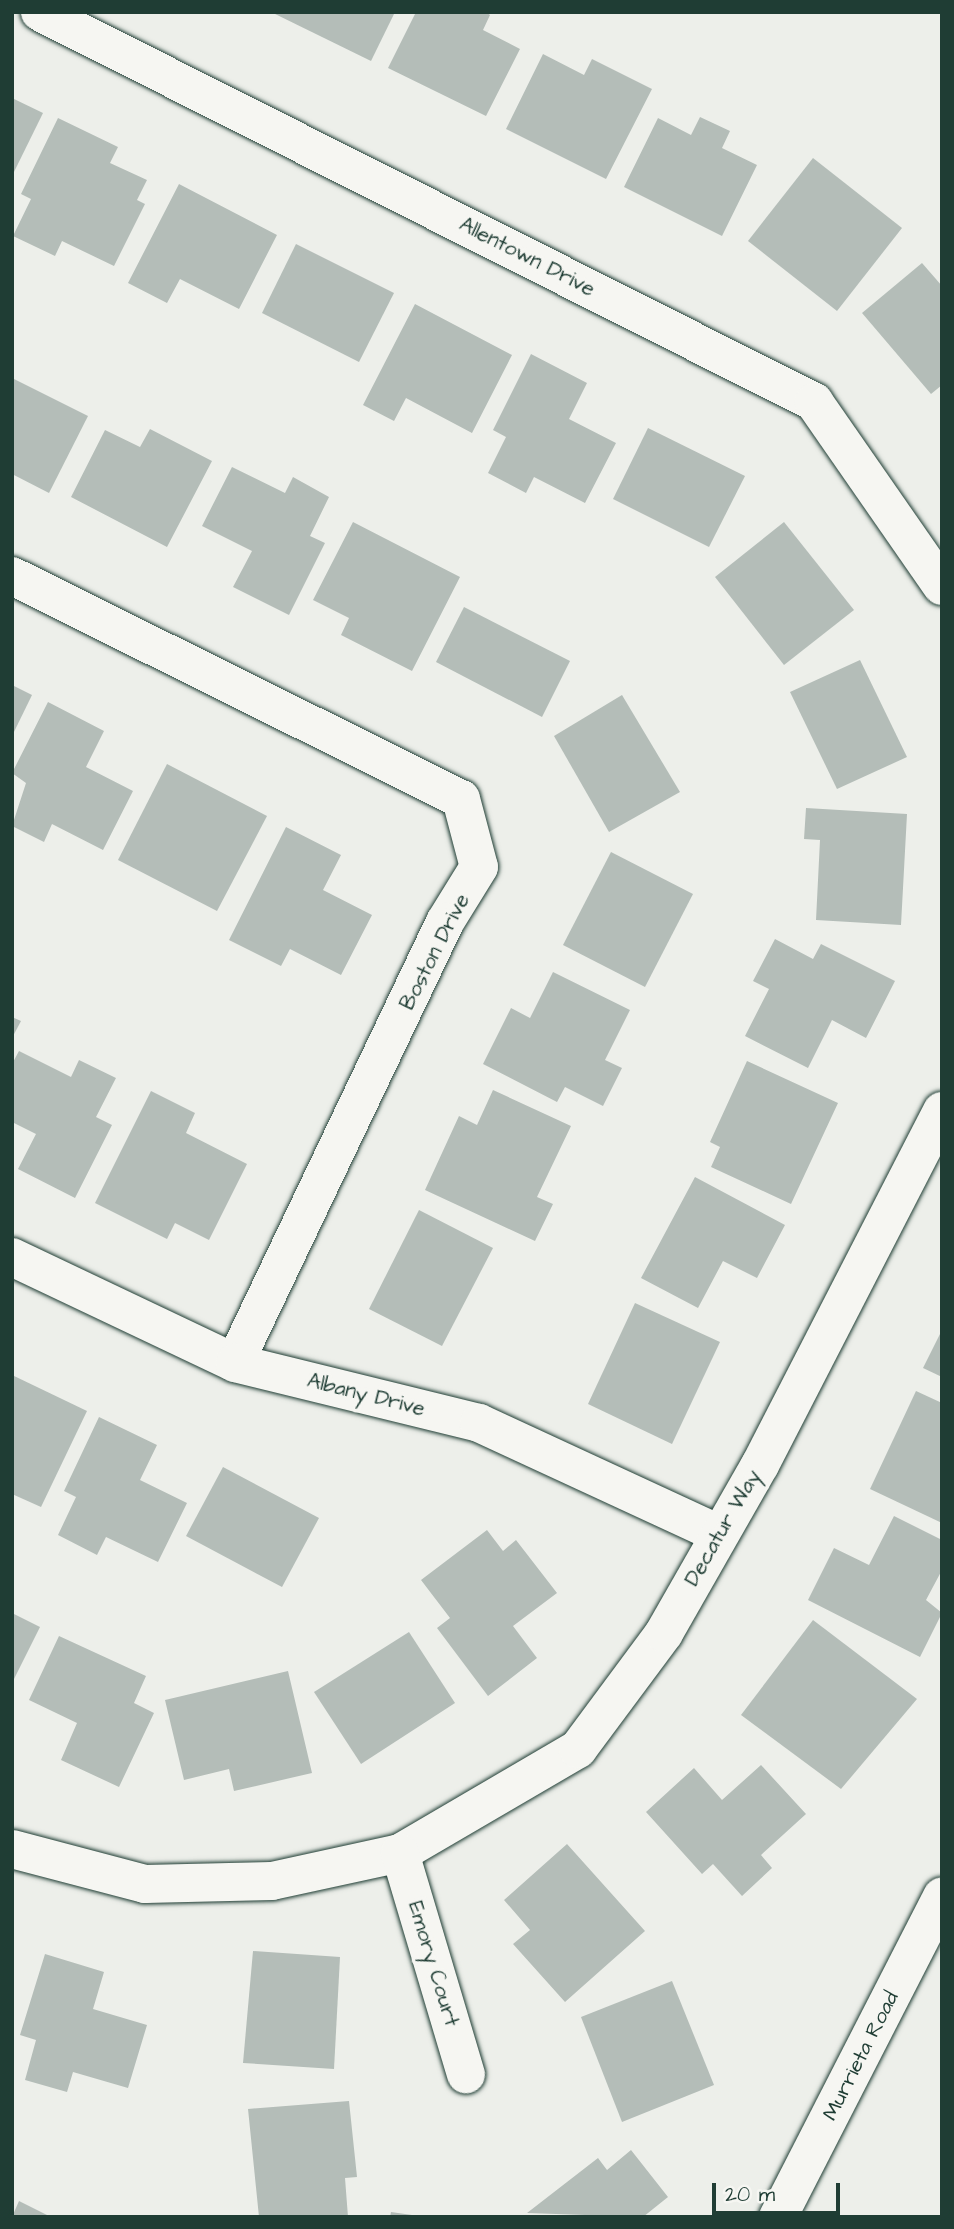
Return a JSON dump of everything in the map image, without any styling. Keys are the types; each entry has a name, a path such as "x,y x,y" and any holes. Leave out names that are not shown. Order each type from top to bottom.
{"street":[{"name":"Allentown Drive","path":"40,12 814,402 942,586"},
{"name":"Boston Drive","path":"12,576 461,799 479,867 445,922 234,1363"},
{"name":"Decatur Way","path":"12,1849 145,1884 206,1886 272,1881 400,1853 578,1749 664,1633 942,1111"},
{"name":"Albany Drive","path":"12,1257 234,1363 479,1423 719,1534"},
{"name":"Emory Court","path":"400,1853 466,2074"},
{"name":"Murrieta Road","path":"778,2217 942,1896"}],"building":[{"path":"271,12 395,12 371,61"},
{"path":"416,12 486,12 490,15 483,30 520,49 486,116 388,68"},
{"path":"543,54 584,75 592,59 652,89 606,179 506,129"},
{"path":"12,98 43,113 12,176"},
{"path":"700,117 730,131 722,148 757,165 722,236 624,187 658,118 691,135"},
{"path":"58,118 118,147 110,163 147,180 137,200 145,204 114,266 62,241 55,256 13,236 31,199 21,194"},
{"path":"813,158 902,228 837,311 748,241"},
{"path":"179,184 277,235 239,309 180,279 167,303 128,283"},
{"path":"296,244 394,293 359,362 262,313"},
{"path":"922,263 942,286 942,385 931,394 862,313"},
{"path":"415,304 512,355 472,433 406,398 394,421 363,405"},
{"path":"531,354 587,383 569,419 616,443 585,503 534,477 526,493 488,473 506,437 493,430"},
{"path":"12,378 88,416 49,493 12,474"},
{"path":"648,428 745,476 709,547 613,499"},
{"path":"150,429 212,461 167,547 71,497 105,430 140,447"},
{"path":"232,467 285,493 293,477 329,497 310,536 325,543 289,615 233,587 252,551 202,526"},
{"path":"353,522 460,577 412,671 341,635 349,618 313,600"},
{"path":"784,522 854,610 784,665 715,577"},
{"path":"464,607 570,661 542,717 436,662"},
{"path":"860,660 907,757 837,789 790,692"},
{"path":"12,685 32,695 12,736"},
{"path":"622,695 680,792 609,832 554,736"},
{"path":"48,702 104,731 86,767 133,791 103,850 52,824 44,842 12,826 26,783 12,773"},
{"path":"167,764 267,816 217,911 118,860"},
{"path":"806,808 907,814 901,925 816,920 820,840 804,839"},
{"path":"286,827 341,855 323,890 372,915 341,975 290,949 281,966 229,940"},
{"path":"611,852 693,894 645,987 563,945"},
{"path":"775,939 813,959 821,944 895,981 866,1038 832,1020 808,1068 745,1036 769,989 753,981"},
{"path":"553,972 630,1010 605,1060 622,1068 603,1106 565,1087 557,1102 483,1064 511,1008 530,1018"},
{"path":"12,1017 21,1021 12,1038"},
{"path":"19,1051 71,1077 79,1060 116,1078 96,1117 112,1125 75,1198 18,1169 36,1134 12,1122 12,1064"},
{"path":"747,1061 838,1103 791,1204 711,1167 720,1147 710,1142"},
{"path":"493,1090 571,1126 537,1197 553,1204 535,1241 425,1190 459,1116 477,1125"},
{"path":"151,1091 195,1113 186,1133 247,1164 209,1240 175,1223 167,1239 95,1203"},
{"path":"695,1177 785,1225 757,1278 723,1261 698,1308 641,1278"},
{"path":"419,1210 493,1248 442,1346 369,1309"},
{"path":"635,1303 720,1342 672,1444 588,1404"},
{"path":"942,1330 942,1377 923,1368"},
{"path":"12,1375 87,1411 41,1507 12,1494"},
{"path":"916,1391 942,1403 942,1523 870,1489"},
{"path":"99,1417 157,1445 140,1480 187,1503 158,1562 106,1537 97,1555 58,1535 76,1497 64,1491"},
{"path":"223,1467 319,1518 282,1587 186,1536"},
{"path":"894,1516 942,1540 942,1570 926,1600 942,1613 920,1657 808,1600 834,1548 869,1565"},
{"path":"487,1530 503,1551 516,1540 557,1593 513,1626 537,1658 488,1696 437,1628 450,1618 421,1580"},
{"path":"12,1613 40,1627 12,1683"},
{"path":"813,1620 917,1699 841,1789 741,1715"},
{"path":"409,1632 455,1703 361,1764 314,1692"},
{"path":"59,1636 146,1676 134,1703 154,1713 119,1787 61,1760 77,1723 29,1700"},
{"path":"288,1671 312,1773 234,1791 229,1769 184,1780 165,1700"},
{"path":"761,1765 806,1814 761,1855 772,1868 742,1896 713,1864 702,1874 646,1812 694,1768 722,1800"},
{"path":"567,1844 645,1931 565,2002 513,1944 530,1930 504,1900"},
{"path":"253,1951 340,1957 334,2069 243,2063"},
{"path":"45,1954 104,1972 93,2009 147,2025 128,2088 73,2072 67,2092 25,2080 36,2040 20,2035"},
{"path":"672,1981 714,2085 622,2122 581,2017"},
{"path":"349,2101 357,2177 345,2178 348,2217 259,2217 248,2109"},
{"path":"631,2150 668,2197 643,2217 527,2213 598,2158 607,2170"},
{"path":"19,2201 51,2217 12,2217"},
{"path":"391,2212 412,2215 412,2217 390,2217"}]}
